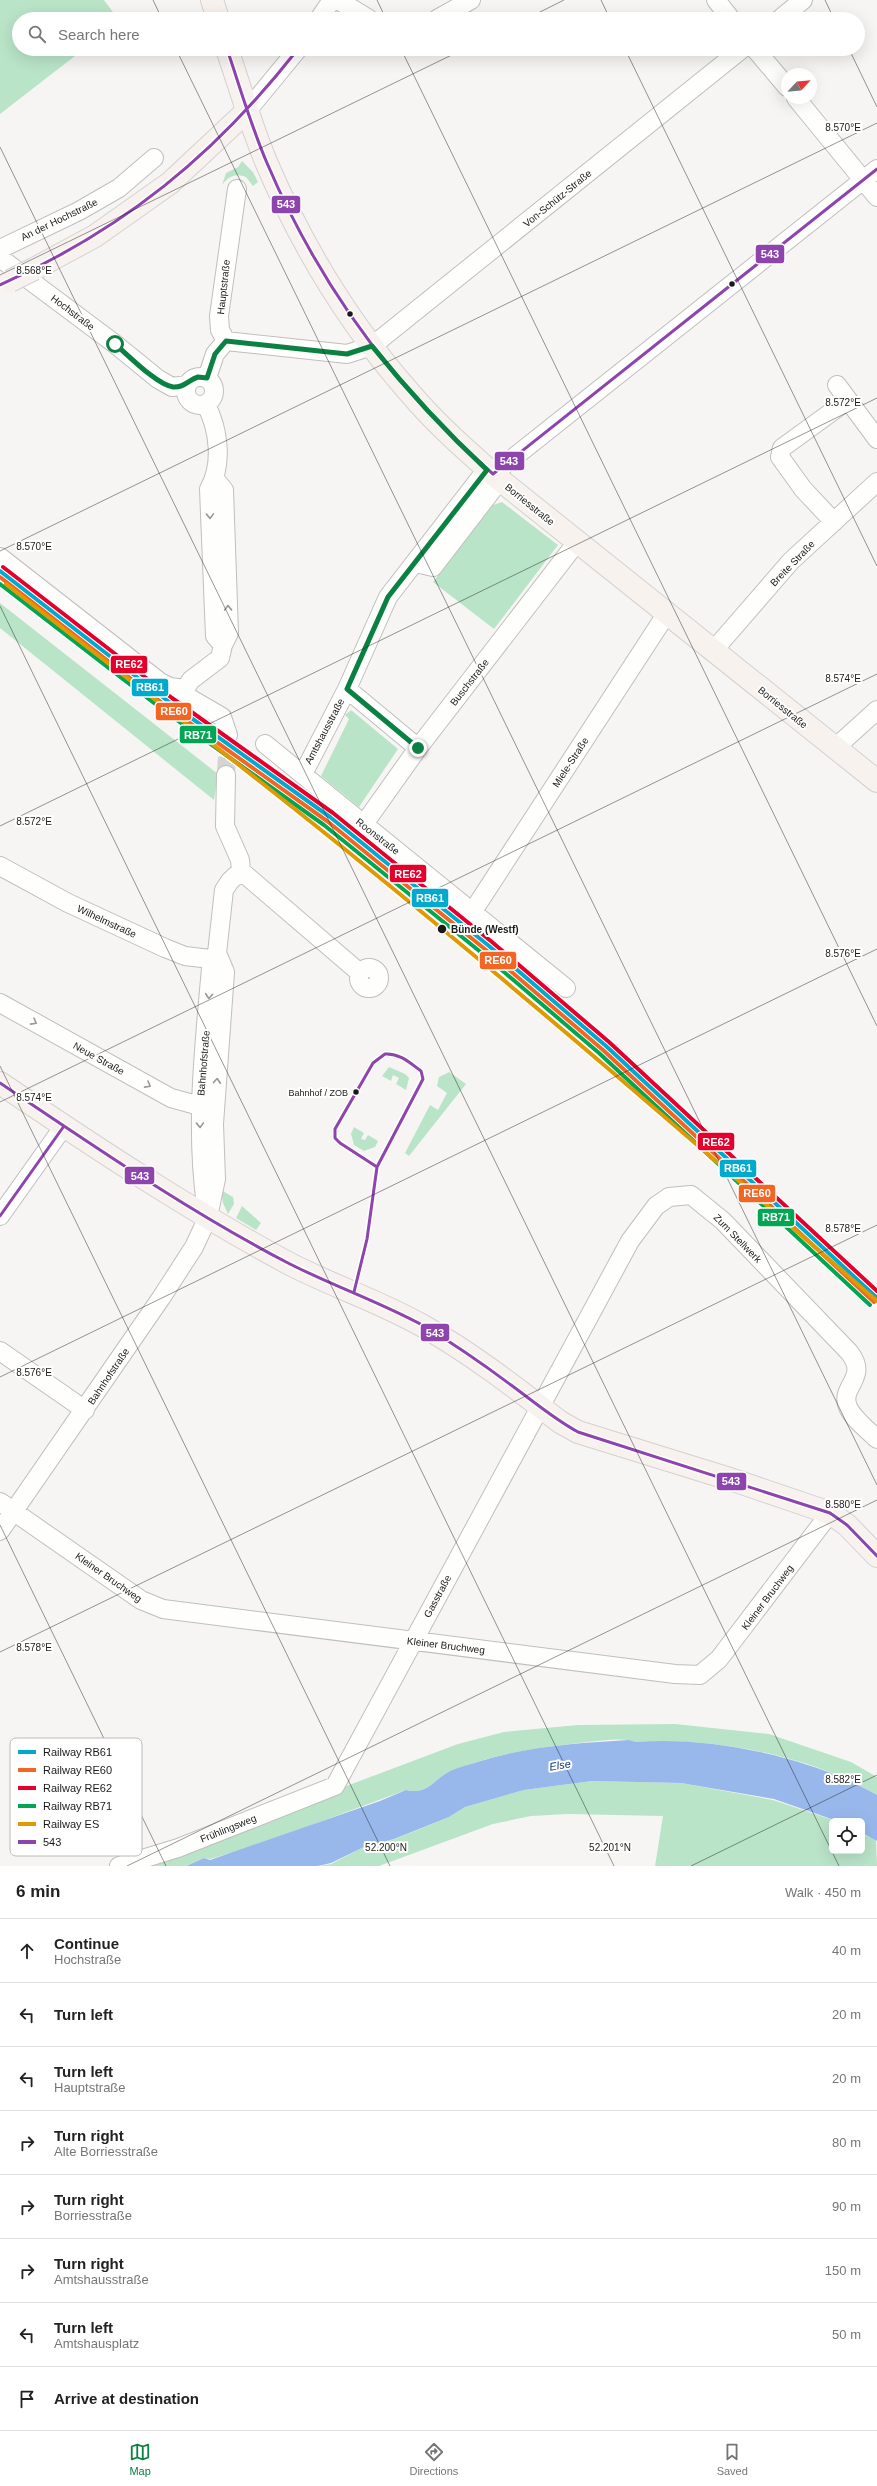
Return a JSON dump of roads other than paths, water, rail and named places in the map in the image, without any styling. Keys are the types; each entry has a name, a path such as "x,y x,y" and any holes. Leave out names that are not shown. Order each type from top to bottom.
{"main road":[{"path":"212,0 216,12"},
{"name":"Borriesstraße","path":"229,56 247,111 267,164 298,229 348,313 409,392 448,434 494,475 877,781"},
{"path":"5,283 95,236 170,183 247,111"},
{"path":"0,1082 64,1126 208,1217 289,1263 422,1325 464,1351 560,1422 578,1432 733,1480 830,1514 847,1525 877,1556"}],"street":[{"path":"324,12 332,0"},
{"path":"338,0 358,12"},
{"path":"450,12 471,0"},
{"path":"716,0 725,12"},
{"path":"788,12 803,0"},
{"path":"247,111 292,56"},
{"name":"Von-Schütz-Straße","path":"372,346 733,56"},
{"path":"762,56 781,80"},
{"path":"801,104 877,197"},
{"name":"An der Hochstraße","path":"0,249 79,211 119,188 154,158"},
{"path":"494,475 877,169"},
{"name":"Hauptstraße","path":"226,341 220,330 219,316 237,189"},
{"name":"Hochstraße","path":"0,258 115,344 158,379 172,387 188,384"},
{"path":"207,378 215,354 226,341 347,354 372,346"},
{"path":"198,377 207,378 213,385 215,394 206,405 197,406 190,401 186,393 188,384 198,377"},
{"path":"837,385 877,439"},
{"path":"834,522 803,489 780,457 782,448 848,400"},
{"path":"206,405 213,418 217,440 215,479 209,489 215,636 223,645 220,658 191,680 185,689 186,696 222,717 228,735"},
{"name":"Amtshausstraße","path":"303,774 347,689 388,597 416,563 433,567 494,475"},
{"name":"Breite Straße","path":"713,651 791,561 877,482"},
{"name":"Buschstraße","path":"364,824 418,748 577,542"},
{"path":"0,557 160,682 170,687 185,689"},
{"name":"Miele-Straße","path":"473,912 667,613"},
{"path":"347,689 418,748"},
{"path":"835,748 877,710"},
{"name":"Roonstraße","path":"265,744 566,988"},
{"path":"226,775 225,826 240,860 241,871 360,973"},
{"name":"Wilhelmstraße","path":"0,866 68,903 165,948 185,956 219,960"},
{"name":"Bahnhofstraße","path":"0,1531 7,1506 84,1410 194,1247 208,1217 216,1179 214,1124 225,972 219,960 218,953 224,890 230,881 241,871"},
{"name":"Bahnhofstraße","path":"208,1217 202,1175 200,1106 211,968 219,960"},
{"name":"Neue Straße","path":"0,1003 171,1098 200,1106"},
{"path":"0,1216 64,1126"},
{"name":"Zum Stellwerk","path":"541,1407 638,1228 656,1206 669,1197 691,1195 723,1221 856,1360 858,1368 847,1397 847,1405 851,1412 877,1439"},
{"path":"0,1351 84,1410"},
{"name":"Gasstraße","path":"335,1786 480,1516 541,1407"},
{"name":"Kleiner Bruchweg","path":"7,1506 141,1600 164,1609 675,1674 700,1675 720,1660 830,1514"},
{"name":"Frühlingsweg","path":"119,1866 178,1848 335,1786"}],"water":[{"name":"Else","path":"629,1740 636,1742 696,1742 760,1752 792,1760 822,1770 877,1795 877,1841 865,1835 865,1818 829,1818 774,1799 681,1783 592,1781 524,1790 465,1807 449,1817 394,1839 364,1847 331,1863 318,1866 186,1866 204,1858 210,1860 380,1801 406,1790 419,1791 432,1785 451,1771 490,1758 529,1750"}],"tunnel":[{"path":"226,775 228,735"}],"railway":[{"path":"738,1182 877,1299"}],"rail line":[{"name":"RE62","path":"3,567 172,698 333,813 492,942 609,1042 877,1291"},
{"name":"RB61","path":"0,571 169,702 330,817 489,946 606,1046 877,1298"},
{"name":"RE60","path":"0,577 166,706 327,821 486,950 603,1050 874,1302"},
{"name":"RB71","path":"0,584 163,710 324,825 483,954 599,1053 870,1305"},
{"name":"ES","path":"6,584 275,793 428,917 622,1080 877,1301"}],"place":[{"name":"Bünde (Westf)","path":"442,929"},
{"name":"Bahnhof / ZOB","path":"356,1092"}]}
